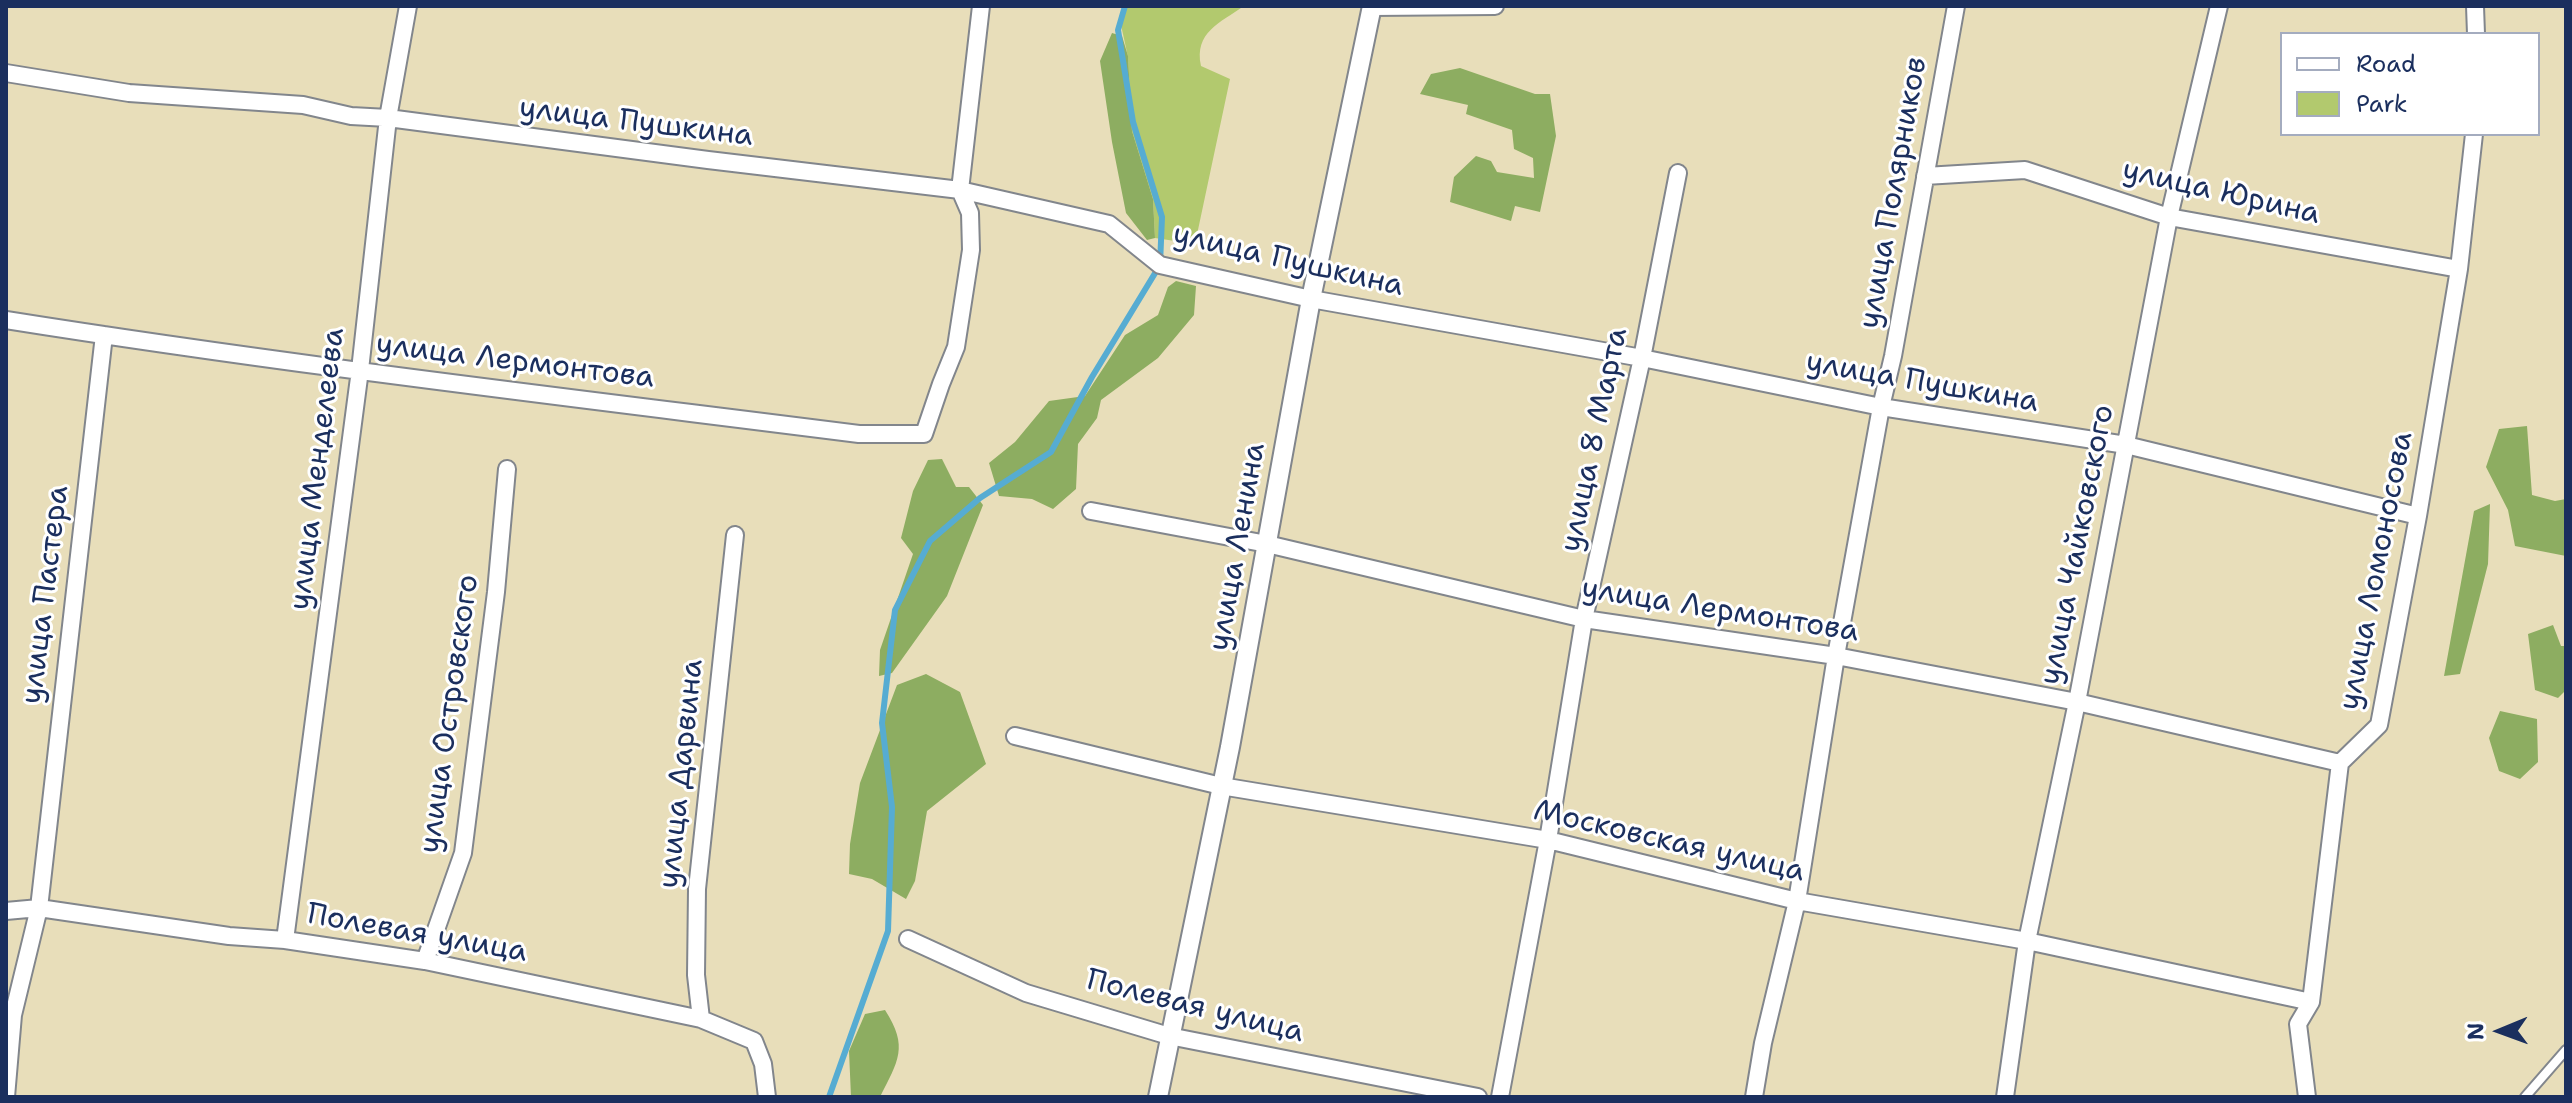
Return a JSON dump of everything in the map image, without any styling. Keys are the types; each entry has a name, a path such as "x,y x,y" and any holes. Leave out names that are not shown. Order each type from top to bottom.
{"street":[{"name":"улица Менделеева","path":"285,940 360,370 388,118 408,6"},
{"path":"960,190 981,6"},
{"path":"1372,7 1495,6"},
{"name":"улица Полярников","path":"1754,1097 1763,1043 1797,901 1836,656 1956,6"},
{"name":"улица Чайковского","path":"2005,1097 2027,941 2077,702 2169,217 2219,6"},
{"path":"2475,6 2476,32"},
{"name":"улица Ленина","path":"1158,1097 1230,747 1311,299 1372,7"},
{"name":"улица Пушкина","path":"6,73 129,93 303,105 351,116 388,118 960,190 1109,224 1160,265 1311,299 1642,358 1881,407 2126,445 2418,516"},
{"name":"улица Ломоносова","path":"2340,763 2379,725 2459,269 2474,136"},
{"name":"улица Юрина","path":"1925,176 2025,170 2169,217 2459,269"},
{"name":"улица 8 Марта","path":"1500,1097 1548,840 1584,619 1642,358 1678,173"},
{"name":"улица Лермонтова","path":"6,320 360,370 859,434 924,434 956,347 971,250 970,213 960,190"},
{"name":"улица Пастера","path":"6,1097 13,1015 39,908 104,335"},
{"name":"улица Островского","path":"425,961 463,853 496,592 507,469"},
{"name":"улица Лермонтова","path":"1091,511 1267,544 1584,619 1836,656 2077,702 2340,763"},
{"name":"улица Дарвина","path":"701,1019 696,975 697,889 735,535"},
{"name":"Московская улица","path":"1015,736 1221,786 1548,840 1797,901 2027,941 2311,1002"},
{"path":"2307,1097 2298,1024 2311,1002 2340,763"},
{"name":"Полевая улица","path":"6,911 39,908 425,961 701,1019 754,1041 763,1064 767,1097"},
{"name":"Полевая улица","path":"908,939 1026,993 1169,1036 1478,1097"}],"lane":[{"path":"2525,1097 2566,1050"}],"green space":[{"path":"1127,6 1244,6 1218,23 1201,45 1201,66 1230,79 1195,244 1155,238 1153,199 1132,131 1128,57 1121,25"},
{"path":"1112,33 1122,36 1128,56 1132,131 1153,199 1155,238 1147,240 1126,213 1112,142 1100,61"},
{"path":"1460,68 1535,94 1550,94 1556,136 1540,212 1515,206 1511,221 1450,202 1454,177 1476,156 1491,161 1497,172 1534,178 1533,158 1514,149 1512,130 1466,114 1468,105 1420,94 1431,74"},
{"path":"1176,281 1196,286 1194,315 1158,358 1101,400 1097,418 1078,444 1076,489 1053,509 1032,499 999,496 989,463 1015,442 1049,401 1085,396 1125,335 1158,315 1168,287"},
{"path":"2527,426 2532,495 2555,501 2566,499 2566,556 2515,546 2508,510 2486,467 2499,429"},
{"path":"942,459 956,487 969,487 983,505 947,596 892,673 879,676 880,650 913,554 901,538 913,491 928,460"},
{"path":"2490,504 2488,564 2460,674 2444,676 2474,511"},
{"path":"2553,625 2561,646 2566,646 2566,690 2558,698 2535,690 2528,634"},
{"path":"926,674 960,692 986,764 927,811 915,881 906,899 872,879 849,874 850,844 860,783 897,685"},
{"path":"2500,711 2537,719 2538,762 2520,779 2499,771 2489,738"},
{"path":"885,1010 897,1034 896,1063 880,1097 851,1097 849,1051 865,1014"}],"waterway":[{"path":"829,1097 888,931 892,807 882,723 895,610 930,541 980,498 1051,452 1160,265 1162,217 1133,122 1118,30 1125,6"}]}
